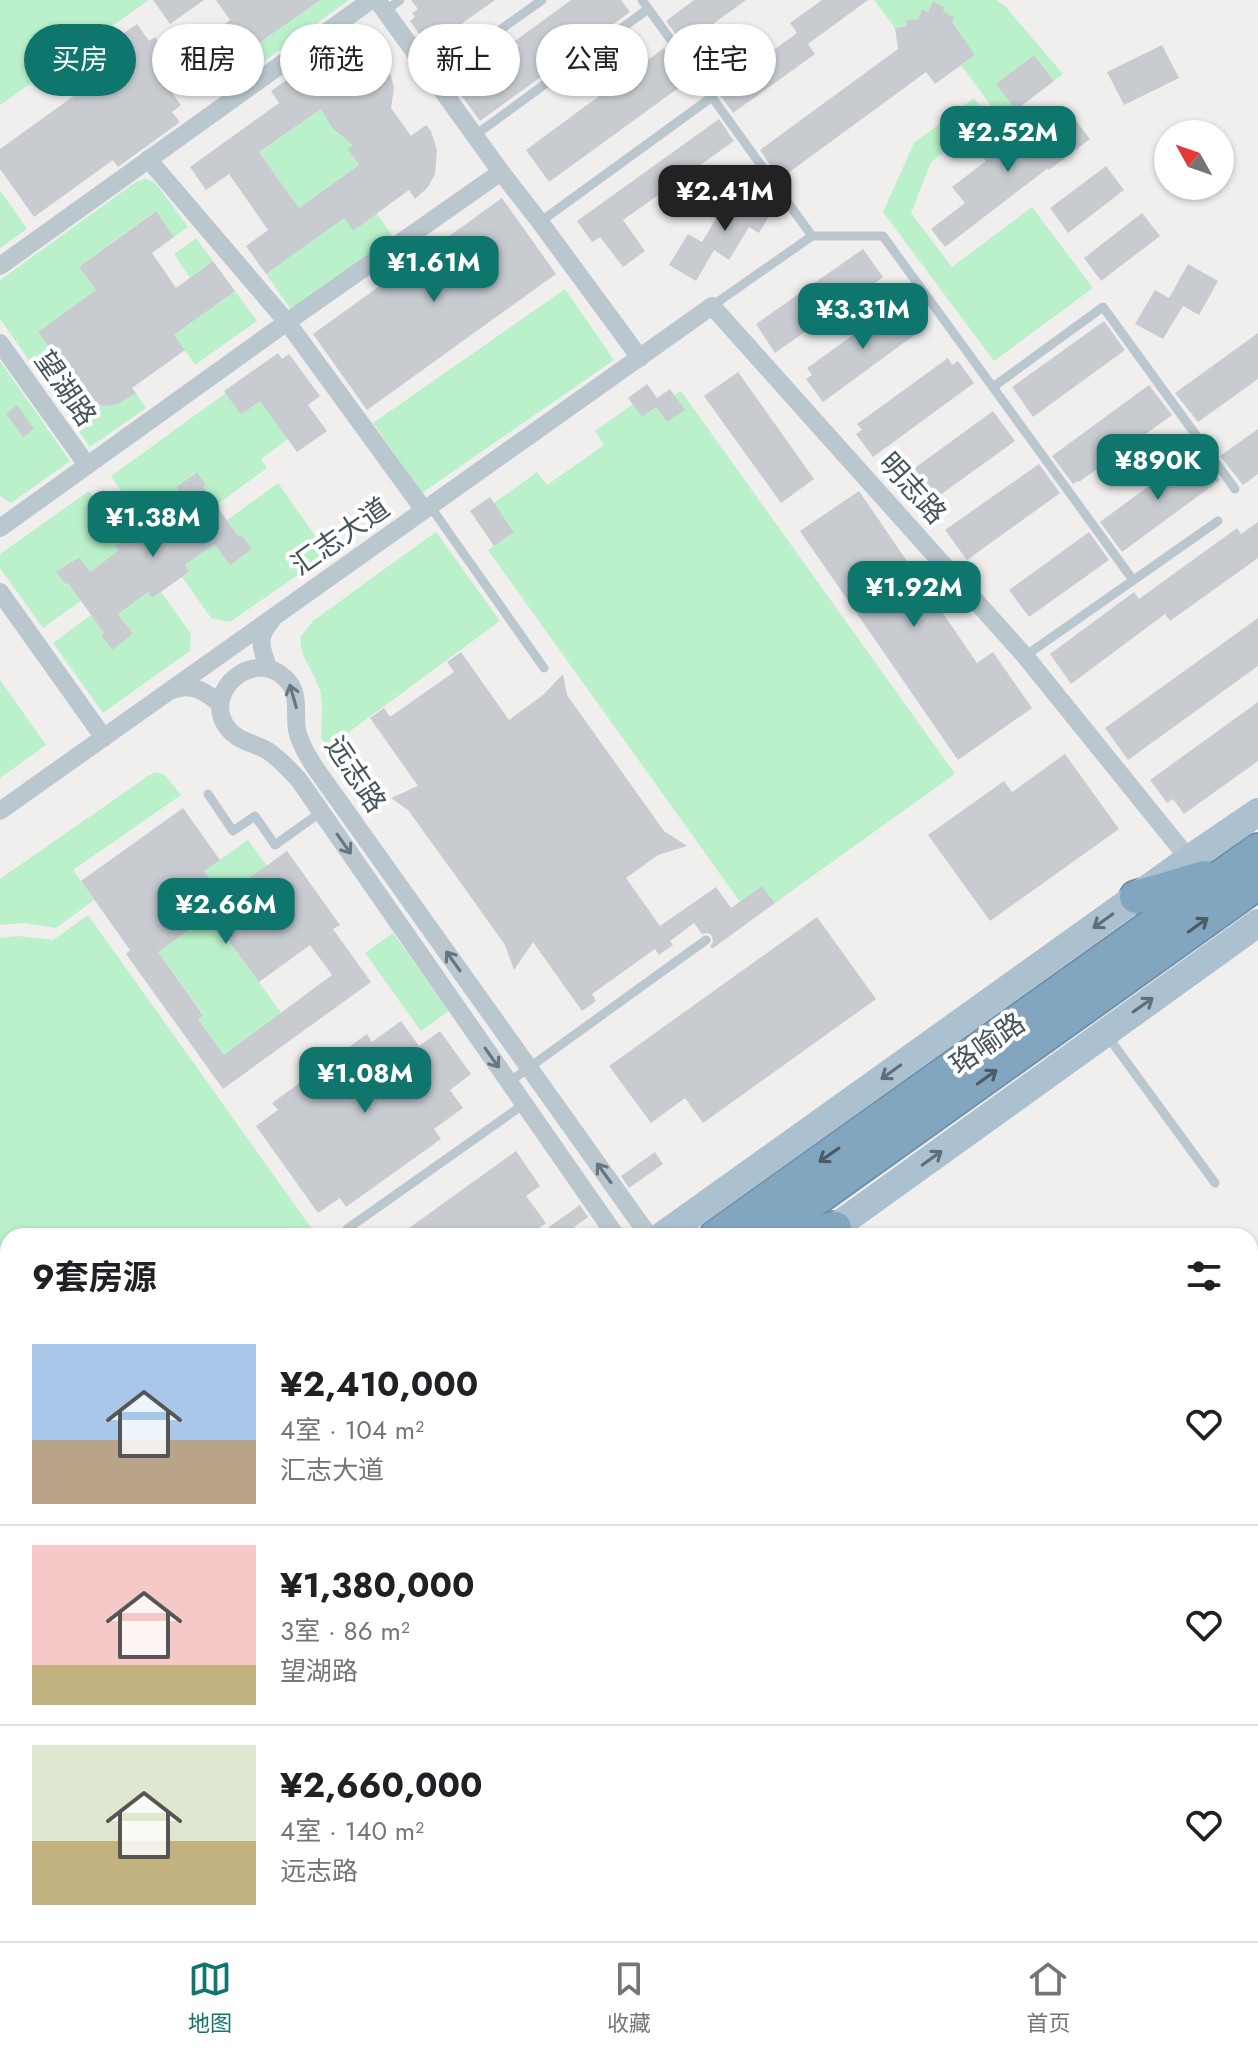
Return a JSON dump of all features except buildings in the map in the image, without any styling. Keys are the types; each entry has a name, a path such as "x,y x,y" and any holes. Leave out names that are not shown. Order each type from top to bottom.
{"highway":[{"name":"珞喻路","path":"775,1228 1244,876 1258,850"},
{"name":"珞喻路","path":"728,1228 1244,876"},
{"path":"1136,897 1244,876"}],"main road":[{"path":"673,1228 1258,812"},
{"path":"835,1228 1258,923"}],"street":[{"path":"264,78 383,3 408,40"},
{"path":"0,266 236,96"},
{"path":"446,96 640,358"},
{"path":"148,159 287,322 427,508"},
{"path":"0,528 501,172"},
{"name":"汇志大道","path":"0,811 712,306"},
{"name":"明志路","path":"712,306 1025,656 1189,859"},
{"name":"望湖路","path":"0,343 87,465"},
{"path":"0,592 104,738"},
{"path":"167,693 183,686 194,687 220,704 227,685 236,675 248,669 269,669 261,639 263,629 276,615"},
{"name":"远志路","path":"269,669 286,679 295,692 298,731 316,769 643,1228"},
{"name":"远志路","path":"220,704 224,723 232,733 242,741 267,751 299,780 610,1228"}],"lane":[{"path":"508,24 542,0"},
{"path":"474,136 645,4 812,236"},
{"path":"540,222 712,97"},
{"path":"712,306 812,236 883,236 1133,580"},
{"path":"993,387 1103,307 1235,489"},
{"path":"427,508 544,668"},
{"path":"1025,656 1218,521"},
{"path":"208,794 233,831 255,816 275,845 321,812"},
{"path":"509,1082 706,940"},
{"path":"1105,1032 1215,1183"},
{"path":"348,1228 524,1104"}],"green space":[{"path":"0,0 149,0 115,24 24,24 24,88 0,105"},
{"path":"320,0 349,0 316,24 286,24"},
{"path":"874,0 996,0 1005,6 1063,74 1054,81 1034,55 997,84 1016,110 1002,121 961,65 975,55 943,12 945,7 933,1 928,12 922,9 918,19 907,20 907,26 895,28"},
{"path":"280,28 280,50 264,61 264,40"},
{"path":"974,98 989,118 931,162 911,213 952,267 1032,207 1093,288 994,361 883,212 914,143"},
{"path":"324,107 333,128 352,142 359,165 324,190 377,214 394,238 292,311 266,274 332,226 312,199 299,208 259,152"},
{"path":"145,179 158,186 188,227 174,237 155,211 79,267 101,297 91,294 38,332 77,386 73,390 88,402 111,404 136,393 146,408 90,447 0,319 0,280 136,182"},
{"path":"0,190 27,229 0,248"},
{"path":"196,238 213,261 190,278 174,254"},
{"path":"565,289 614,360 422,493 373,423"},
{"path":"235,291 257,321 195,365 174,335"},
{"path":"0,361 70,461 11,503 0,496"},
{"path":"681,391 955,774 775,903 762,886 740,902 488,550 514,532 494,503 537,472 547,485 604,445 595,431 633,404 642,417 656,407 667,422 684,410 674,396"},
{"path":"226,393 241,414 261,401 288,439 261,459 267,468 216,505 196,472 176,487 186,501 155,524 152,520 145,525 111,476"},
{"path":"278,483 328,554 230,622 211,618 182,577 189,571 185,565 214,544 230,565 251,549 227,520"},
{"path":"89,491 124,540 115,546 118,551 90,572 78,557 57,572 81,601 43,628 0,568 0,554"},
{"path":"436,532 500,621 334,743 326,744 321,738 320,691 304,657 301,636 314,620"},
{"path":"148,592 152,598 161,592 191,634 190,651 103,713 53,643 91,615 112,649 133,634 118,614"},
{"path":"0,680 46,745 0,778"},
{"path":"156,772 165,775 181,795 73,870 94,900 56,928 24,923 0,925 0,879"},
{"path":"248,840 267,866 223,897 204,871"},
{"path":"207,909 281,1013 224,1055 198,1019 203,1014 158,952 206,918"},
{"path":"88,915 311,1228 0,1228 0,938 18,936 53,940"},
{"path":"393,933 449,1011 421,1031 365,953"}]}
